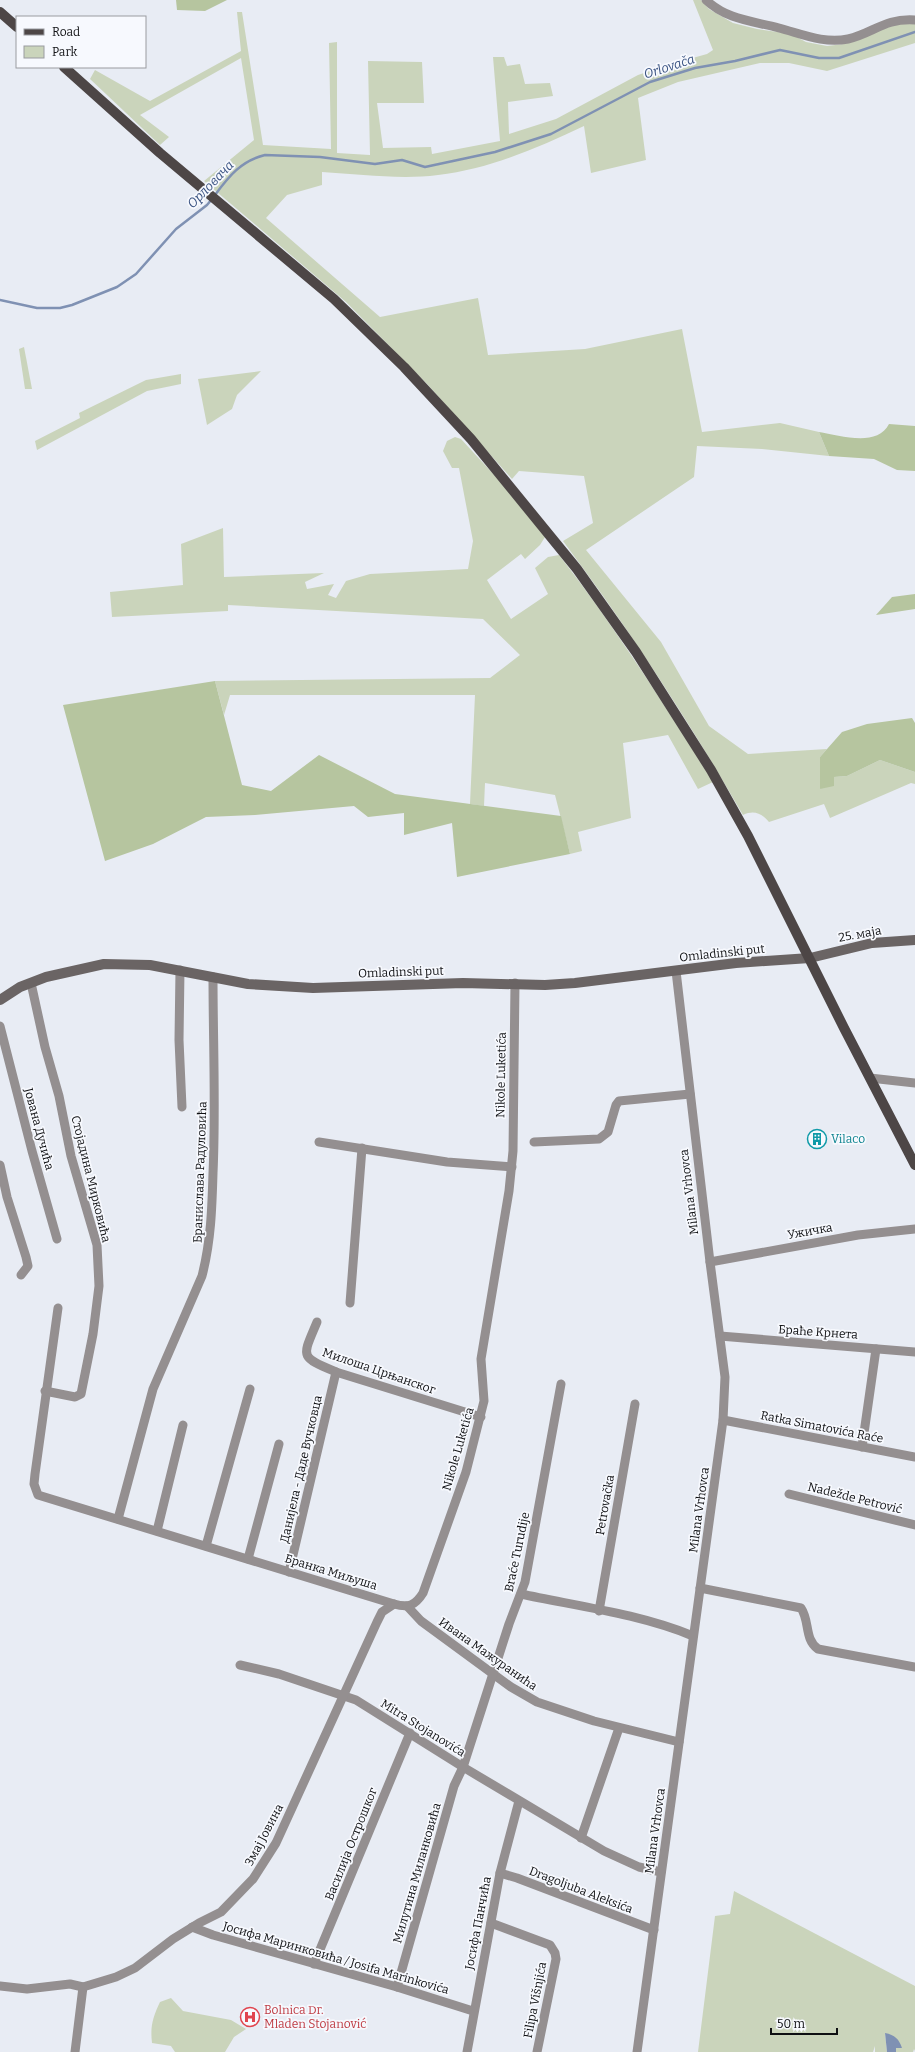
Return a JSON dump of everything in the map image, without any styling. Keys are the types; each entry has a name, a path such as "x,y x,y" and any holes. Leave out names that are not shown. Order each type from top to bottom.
{"main road":[{"path":"0,12 16,26"},
{"path":"65,68 196,183 334,299 404,368 471,439 577,569 636,652 711,770 748,836 915,1165"}],"street":[{"path":"706,0 716,8 739,19 828,40 849,39 891,21 915,20"},
{"name":"25. маја","path":"810,958 872,943 915,940"},
{"name":"Omladinski put","path":"0,1000 20,987 31,983 67,971 104,964 150,966 180,970 248,984 313,988 515,983 545,985 576,983 736,963 810,958"},
{"path":"180,970 179,1040 182,1107"},
{"name":"Milana Vrhovca","path":"637,2052 693,1636 724,1420 725,1377 676,971"},
{"name":"Бранислава Радуловића","path":"118,1519 153,1389 202,1276 208,1256 216,1111 213,977"},
{"name":"Стојадина Мирковића","path":"31,983 45,1047 59,1096 71,1156 95,1235 99,1286 93,1334 81,1394 75,1397 45,1391"},
{"name":"Nikole Luketića","path":"407,1606 418,1601 423,1593 466,1472 484,1401 481,1359 512,1167 515,983"},
{"name":"Јована Дучића","path":"0,1026 30,1144 57,1239"},
{"path":"870,1078 915,1083"},
{"path":"534,1142 599,1139 608,1132 616,1105 620,1101 690,1094"},
{"path":"319,1142 447,1162 512,1167"},
{"path":"350,1303 362,1148"},
{"path":"0,1165 7,1197 28,1266 21,1275"},
{"name":"Ужичка","path":"710,1262 858,1235 915,1229"},
{"path":"45,1391 58,1308"},
{"name":"Милоша Црњанског","path":"317,1322 307,1346 308,1358 336,1372 481,1417"},
{"name":"Браће Крнета","path":"720,1336 915,1352"},
{"path":"862,1447 876,1349"},
{"name":"Данијела - Даде Вучковца","path":"289,1572 336,1372"},
{"name":"Braće Turudije","path":"463,1767 509,1624 521,1594 561,1384"},
{"path":"206,1546 250,1389"},
{"name":"Бранка Миљуша","path":"45,1391 34,1484 38,1495 394,1604 407,1606"},
{"name":"Petrovačka","path":"599,1611 635,1404"},
{"name":"Ratka Simatovića Raće","path":"724,1420 915,1457"},
{"path":"158,1531 183,1425"},
{"path":"248,1559 279,1444"},
{"name":"Nadežde Petrović","path":"789,1494 915,1525"},
{"path":"700,1588 801,1608 807,1619 810,1641 818,1649 915,1667"},
{"path":"521,1594 679,1630 693,1636"},
{"name":"Змај Јовина","path":"83,1987 116,1977 135,1968 192,1927 221,1912 253,1879 276,1843 342,1695 382,1612 394,1604"},
{"name":"Ивана Мажуранића","path":"407,1606 421,1621 494,1674 537,1702 560,1711 619,1728 679,1742"},
{"name":"Mitra Stojanovića","path":"240,1665 279,1674 356,1700 581,1838 639,1867 661,1872"},
{"path":"581,1838 619,1728"},
{"name":"Василија Острошког","path":"314,1964 410,1733"},
{"name":"Милутина Миланковића","path":"397,1987 454,1786 463,1767"},
{"name":"Јосифа Панчића","path":"467,2052 473,2011 500,1873 519,1801"},
{"name":"Dragoljuba Aleksića","path":"500,1873 517,1878 654,1930"},
{"name":"Filipa Višnjića","path":"491,1923 550,1945 555,1953 554,1968 537,2052"},
{"name":"Јосифа Маринковића / Josifa Marinkovića","path":"192,1927 213,1935 397,1987 473,2011"},
{"path":"0,1986 26,1988 70,1984 83,1987 75,2052"}],"green space":[{"path":"176,0 227,0 205,11 177,10"},
{"path":"693,0 701,0 709,9 733,23 757,29 791,34 806,42 827,46 844,44 890,24 915,23 915,43 827,71 789,63 760,63 678,82 638,98 646,160 591,173 584,126 531,150 495,163 457,172 409,177 322,172 322,185 287,195 266,218 380,317 478,298 488,355 585,349 682,329 702,432 780,423 819,432 829,456 762,449 697,446 694,477 586,550 661,642 709,726 748,754 827,749 820,757 820,789 834,777 847,776 880,760 915,772 915,784 911,783 830,818 824,804 769,822 757,813 747,813 743,815 701,744 657,675 563,541 593,523 584,476 519,471 512,479 428,385 346,302 204,181 254,140 241,58 140,115 169,137 160,145 90,79 95,70 150,101 241,51 237,12 242,12 263,145 331,149 329,43 337,42 337,153 370,155 368,61 422,62 424,103 377,103 383,148 431,147 432,154 500,141 493,57 504,57 507,66 520,64 525,84 550,83 553,96 508,102 509,134 556,119 638,75 707,54 713,50"},
{"path":"24,347 32,389 25,389 19,349"},
{"path":"261,371 237,395 232,409 207,425 198,379"},
{"path":"181,374 181,384 147,391 37,450 35,441 80,418 79,413 146,380"},
{"path":"889,424 915,426 915,471 897,470 874,459 829,456 819,432 847,437 867,438 876,436"},
{"path":"455,437 461,439 497,478 545,537 540,545 525,559 521,554 487,580 511,619 548,594 535,568 548,557 559,555 600,610 658,695 713,782 698,789 668,735 623,743 631,818 578,832 582,851 570,854 555,795 485,783 484,806 470,804 475,695 230,695 224,715 215,681 490,678 520,655 483,619 228,605 228,611 112,617 110,592 183,585 181,544 223,528 224,577 324,573 305,582 307,589 334,584 328,595 336,598 346,581 370,574 468,569 473,541 459,468 452,468 443,451 447,441"},
{"path":"915,594 915,609 876,615 892,597"},
{"path":"215,681 242,785 271,791 319,755 395,794 561,816 570,854 457,877 452,823 404,835 404,813 368,817 354,806 255,815 206,817 153,844 105,861 63,705"},
{"path":"912,718 915,723 915,772 880,760 847,776 834,777 834,786 820,789 820,757 842,732 867,724"},
{"path":"734,1891 915,1986 915,2051 914,2049 913,2052 896,2052 896,2048 902,2048 885,2033 887,2052 875,2052 875,2046 873,2052 698,2052 715,1916 730,1914"},
{"path":"171,1998 183,2011 231,2020 246,2029 234,2037 225,2052 175,2052 171,2046 152,2043 152,2027 160,2002"}],"water":[{"path":"885,2033 896,2038 902,2048 896,2048 896,2052 887,2052"}],"waterway":[{"name":"Orlovača","path":"215,195 225,182 242,165 265,155 320,157 375,164 402,160 425,167 495,152 551,134 650,82 695,68 735,61 780,50 819,58 839,58 915,32"},
{"name":"Орловача","path":"0,300 37,308 60,308 72,305 117,287 136,274 176,229 207,205 212,199"}],"place":[{"name":"Vilaco","path":"817,1139"},
{"name":"Bolnica Dr. Mladen Stojanović","path":"250,2017"}]}
